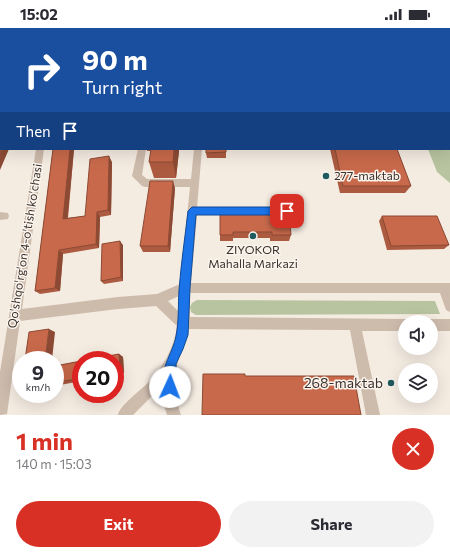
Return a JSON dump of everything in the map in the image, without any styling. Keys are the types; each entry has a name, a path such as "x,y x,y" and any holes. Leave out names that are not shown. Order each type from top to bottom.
{"street":[{"name":"Qo'shqo'rg'on 4-o'tish ko'chasi","path":"0,414 2,379 14,316 40,150"},
{"path":"142,150 137,176 145,183 195,183"},
{"path":"124,415 138,403 161,377 171,363 178,349 182,335 184,288 198,150"},
{"path":"192,211 287,211"},
{"path":"14,316 118,302 158,300 184,288 447,288 450,306"},
{"path":"158,300 183,323 398,325"},
{"path":"355,325 373,415"},
{"path":"438,325 450,325"},
{"path":"171,363 169,399 174,415"}],"green space":[{"path":"428,150 450,150 450,183 437,172"},
{"path":"197,300 435,301 440,314 196,315 191,312 190,307 192,303"}],"building":[{"path":"53,150 70,150 63,219 85,216 90,159 109,156 108,210 97,212 96,244 59,250 55,288 35,291"},
{"path":"151,150 174,150 173,162 149,162"},
{"path":"206,150 226,150 226,152 206,153"},
{"path":"335,150 397,150 411,186 343,186"},
{"path":"150,181 173,181 168,246 140,246"},
{"path":"220,214 289,214 291,235 272,235 272,232 233,232 233,235 220,235"},
{"path":"382,216 437,216 449,245 391,246"},
{"path":"120,241 121,277 101,281 102,244"},
{"path":"49,329 46,351 26,351 29,332"},
{"path":"72,363 72,380 64,381 64,364"},
{"path":"203,374 245,374 245,376 354,376 361,415 202,415"}],"place":[{"name":"277-maktab","path":"326,176"},
{"name":"ZIYOKOR Mahalla Markazi","path":"253,236"},
{"name":"268-maktab","path":"391,383"}],"route":[{"path":"170,387 171,363 178,349 182,335 184,288 192,211 287,211"}]}
